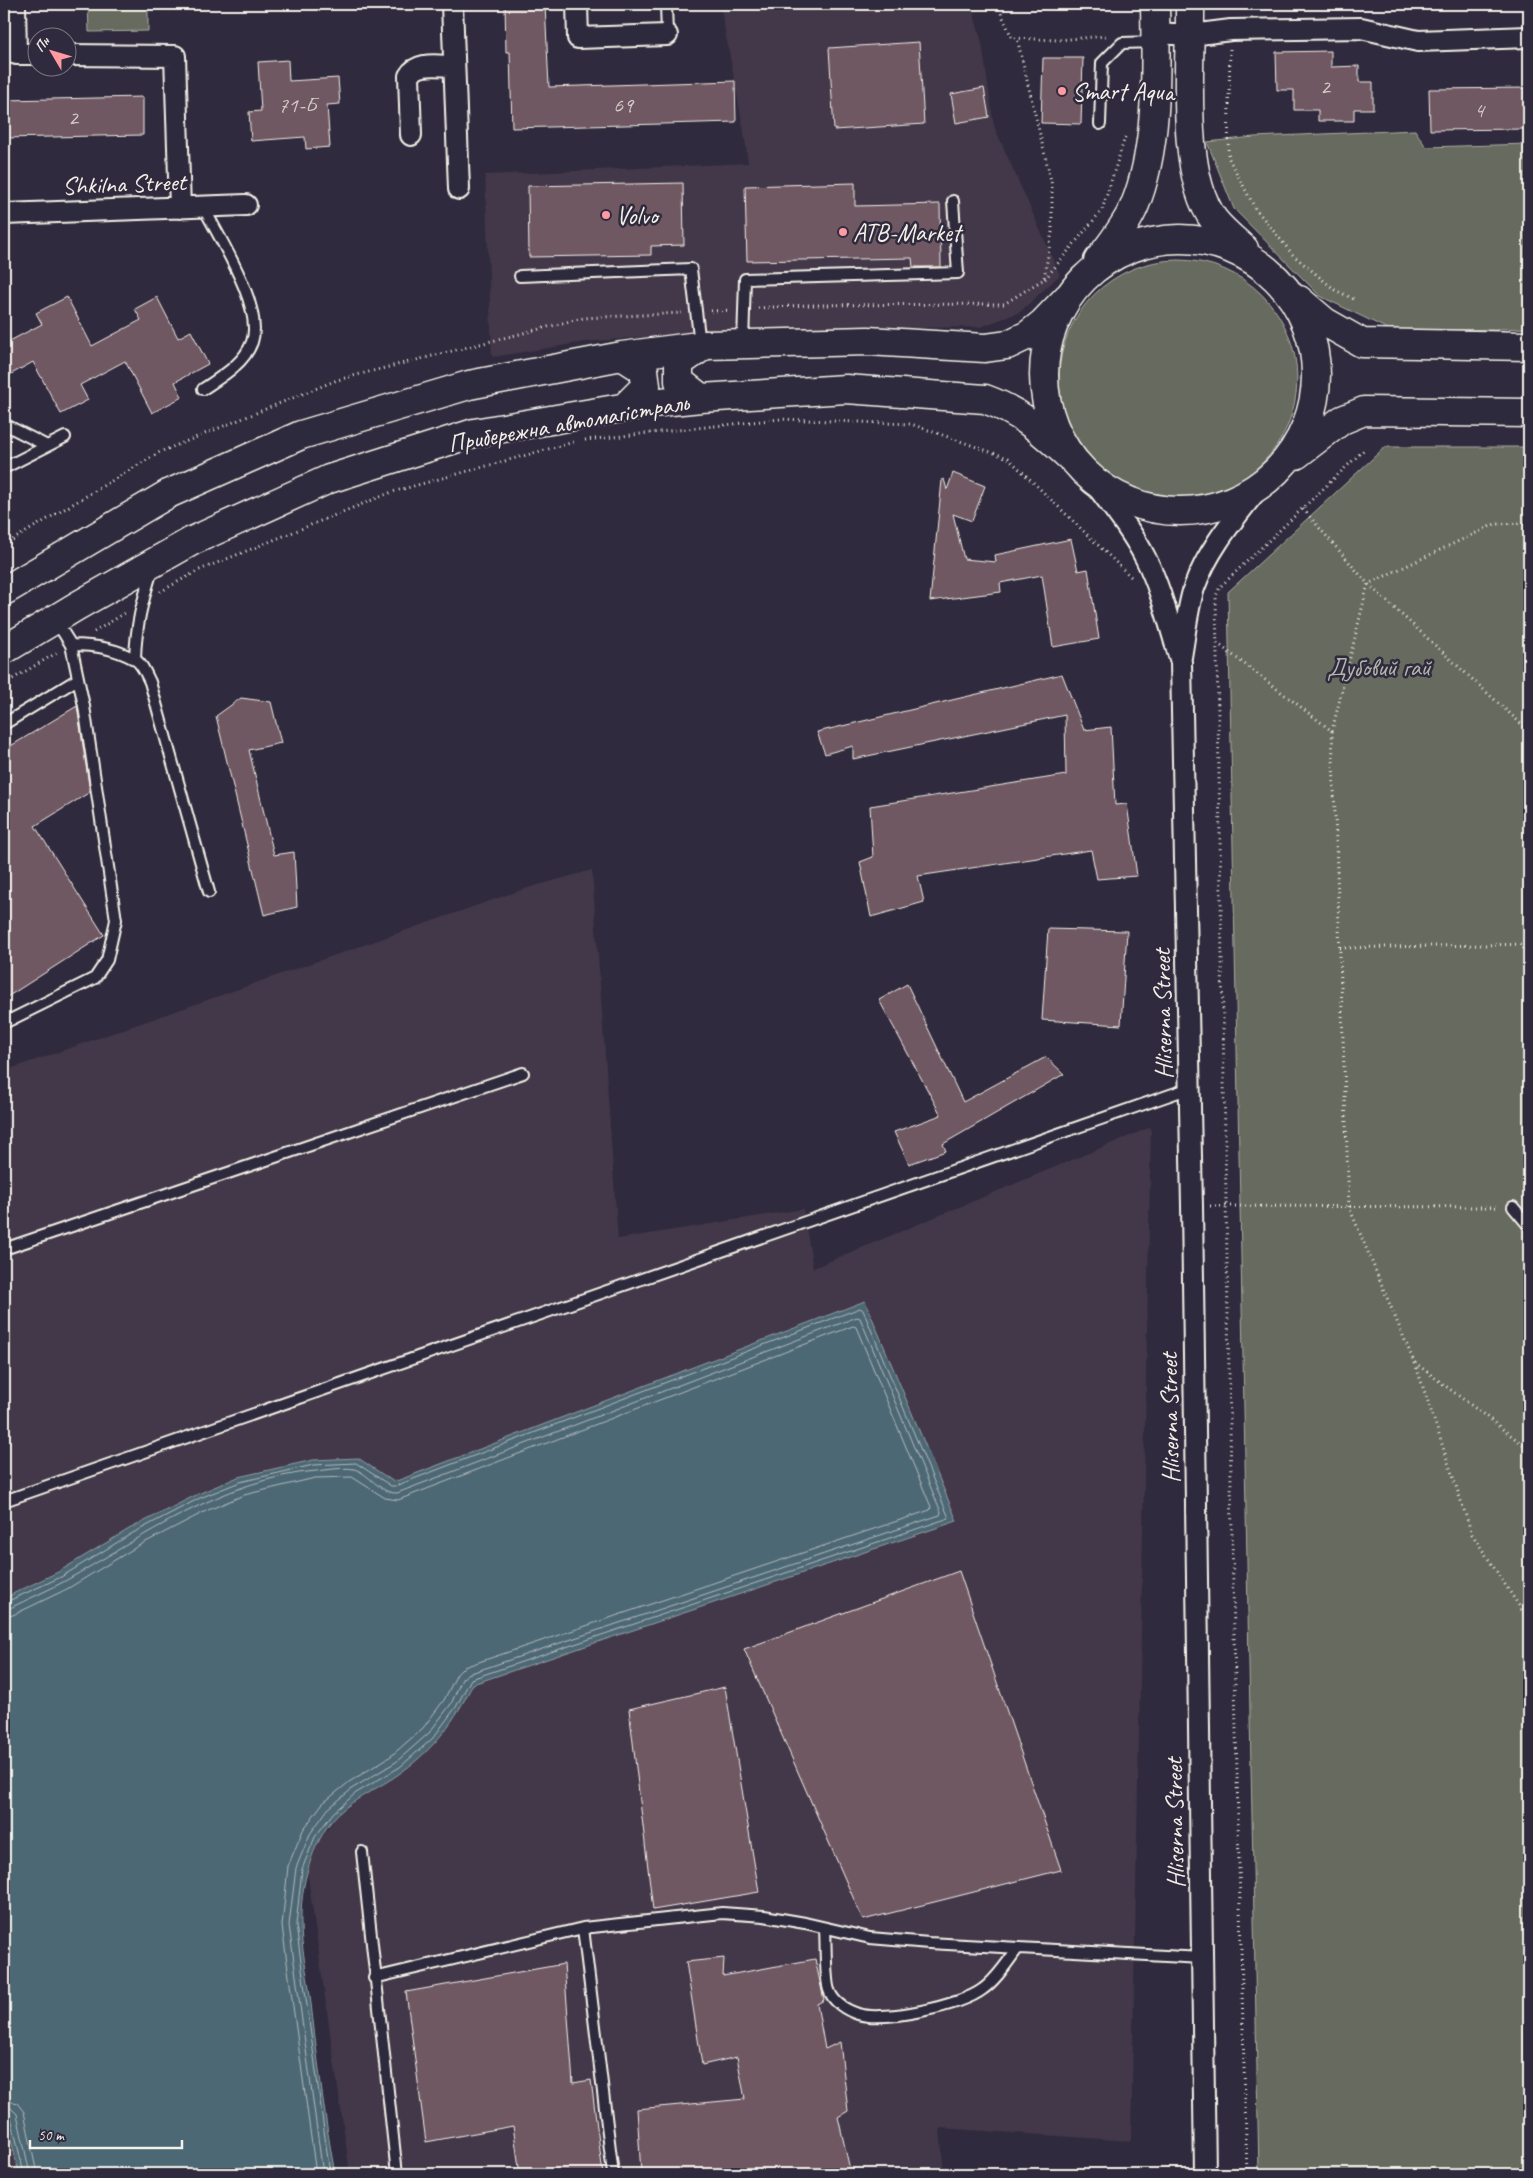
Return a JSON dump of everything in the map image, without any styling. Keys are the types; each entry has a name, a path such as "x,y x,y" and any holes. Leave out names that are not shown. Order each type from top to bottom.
{"main road":[{"path":"1089,273 1120,232 1133,208 1144,176 1152,143 1155,4"},
{"path":"1190,4 1190,144 1202,197 1214,219 1232,239 1266,268"},
{"name":"Прибережна автомагістраль","path":"4,591 168,494 301,435 469,385 622,356 704,345 868,341 985,348 1007,345 1028,335 1043,323 1089,273 1117,254 1146,242 1178,238 1209,241 1239,251 1266,268 1288,290 1305,318 1315,348 1318,379 1310,418 1301,440 1283,466"},
{"path":"1288,290 1325,322 1362,343 1529,346"},
{"name":"Прибережна автомагістраль","path":"1068,297 1052,328 1044,361 1045,395 1054,429 1071,458"},
{"path":"700,398 679,382 679,362 704,345"},
{"path":"622,356 644,370 646,386 624,408"},
{"name":"Прибережна автомагістраль","path":"4,650 192,541 329,479 474,433 624,408 700,398 846,388 985,399 1006,407 1025,418 1071,458 1092,480 1117,497 1144,508 1174,512 1204,510 1233,502 1259,487 1342,420 1364,411 1529,412"}],"street":[{"path":"15,4 16,54 28,54"},
{"path":"452,4 453,66 460,189"},
{"path":"577,4 578,38 667,35"},
{"path":"1155,37 1231,30 1361,28 1418,41 1529,37"},
{"path":"78,55 174,56 180,208"},
{"path":"411,135 409,76 412,69 418,66 453,66"},
{"name":"Shkilna Street","path":"4,214 246,205"},
{"name":"Hliserna Street","path":"1092,480 1132,535 1146,559 1158,587 1181,662"},
{"name":"Hliserna Street","path":"1205,2174 1192,1206 1181,662 1194,590 1203,567 1229,524 1259,487"}],"lane":[{"path":"666,4 667,35"},
{"path":"1100,124 1102,63 1122,43 1155,37"},
{"path":"743,344 745,278 958,273 953,201"},
{"path":"203,206 239,276 249,299 255,322 252,342 244,356 231,370 203,389"},
{"path":"520,276 691,269 704,345"},
{"path":"4,424 47,446"},
{"path":"4,468 65,437"},
{"path":"135,659 136,628 141,604 155,562"},
{"path":"4,1023 95,978 107,960 116,920 71,645 54,620"},
{"path":"71,645 100,647 135,659 144,670 150,682 209,892"},
{"path":"4,724 78,679"},
{"path":"4,1249 523,1072"},
{"path":"4,1501 1190,1088"},
{"path":"1513,1207 1529,1226"},
{"path":"362,1852 374,1978 397,2174"},
{"path":"374,1978 583,1928 722,1913 764,1916 870,1938 1202,1958"},
{"path":"583,1928 613,2174"},
{"path":"825,1929 829,1990 840,2005 859,2014 886,2016 940,2007 963,2000 984,1989 1018,1948"}],"path":[{"path":"997,4 1012,38 1058,40 1112,36"},
{"path":"1231,30 1228,157 1255,208 1293,255 1335,290 1356,300"},
{"path":"1017,38 1052,185 1052,232 1044,279"},
{"path":"1004,304 1044,279 1102,210 1127,131"},
{"path":"4,684 197,571 392,492 577,441 780,419 911,424 1008,458 1132,577"},
{"path":"1247,2174 1225,1206 1216,596 1220,587 1365,449"},
{"path":"1303,509 1368,584 1529,730"},
{"path":"1368,584 1495,524 1529,523"},
{"path":"1368,584 1332,731 1349,1207 1414,1362 1472,1534 1529,1621"},
{"path":"1217,643 1332,731"},
{"path":"1340,948 1529,944"},
{"path":"1192,1206 1513,1207"},
{"path":"1414,1362 1529,1449"}],"shaded area":[{"path":"720,4 971,4 982,43 994,126 1060,275 1020,312 981,327 716,331 585,342 492,357 485,175 748,163"},
{"path":"592,870 618,1239 803,1209 813,1268 1151,1127 1131,2141 940,2128 944,2174 350,2174 307,1870 320,1839 337,1816 359,1798 403,1771 313,1460 238,1477 198,1494 129,1529 58,1572 4,1598 4,1071 524,889"},
{"path":"4,2108 19,2174 4,2174"}],"green space":[{"path":"88,4 148,4 148,31 89,32"},
{"path":"1415,130 1426,147 1529,144 1529,328 1394,332 1320,296 1234,209 1207,142 1254,137"},
{"path":"1178,260 1201,262 1224,269 1254,287 1270,303 1283,323 1292,344 1297,379 1295,402 1288,425 1270,455 1254,471 1234,484 1213,493 1178,498 1155,496 1132,489 1102,471 1086,455 1073,435 1064,414 1059,379 1061,356 1068,333 1086,303 1102,287 1122,274 1143,265"},
{"name":"Дубовий гай","path":"1385,447 1529,447 1529,2174 1259,2174 1228,592"}],"water":[{"path":"865,1301 957,1521 473,1684 444,1732 426,1752 403,1771 353,1802 337,1815 320,1838 314,1852 305,1880 301,1910 303,1951 327,2130 335,2174 19,2174 4,2108 4,1598 58,1572 129,1529 198,1494 238,1477 313,1460 358,1458 394,1482"}],"building":[{"path":"505,4 545,4 549,87 735,81 736,122 512,128 510,52 506,52"},
{"path":"919,42 924,124 834,130 829,48"},
{"path":"1331,51 1331,67 1359,66 1359,82 1373,82 1373,109 1354,109 1354,121 1318,121 1318,110 1294,110 1294,90 1277,90 1276,52"},
{"name":"Smart Aqua","path":"1043,58 1083,58 1081,124 1041,123"},
{"path":"288,60 289,81 338,78 340,104 327,105 330,147 306,149 305,137 251,141 249,112 261,111 258,62"},
{"path":"984,88 989,117 956,123 951,94"},
{"path":"1529,88 1529,129 1430,130 1429,89"},
{"path":"143,97 143,135 4,138 4,100"},
{"name":"Volvo","path":"683,183 684,245 651,246 651,255 529,257 528,186"},
{"name":"ATB-Market","path":"855,183 855,206 940,204 941,267 913,267 912,258 747,261 745,186"},
{"path":"67,297 92,346 141,320 135,309 157,297 178,338 191,331 208,364 175,382 182,397 152,413 125,361 80,385 88,400 61,414 33,362 4,378 4,344 42,324 36,313"},
{"path":"953,473 985,486 972,521 953,514 964,559 996,562 995,555 1071,539 1078,571 1088,569 1099,639 1053,647 1042,575 1000,583 1001,592 930,601 942,480 944,479 947,490"},
{"path":"1062,674 1084,730 1111,727 1115,805 1127,804 1137,876 1097,879 1091,850 918,876 924,902 871,917 860,862 873,857 870,806 1066,775 1065,715 853,759 853,746 825,754 817,732"},
{"path":"241,698 271,702 281,743 249,750 274,855 294,852 297,907 264,915 216,716"},
{"path":"77,706 90,792 35,826 104,935 4,999 4,750"},
{"path":"1048,929 1127,931 1121,1025 1042,1020"},
{"path":"907,984 963,1102 1046,1057 1064,1074 943,1144 946,1151 909,1164 894,1132 941,1115 879,1000"},
{"path":"959,1571 1061,1870 863,1920 744,1649"},
{"path":"725,1687 759,1892 653,1910 629,1709"},
{"path":"724,1958 723,1976 815,1959 824,2000 817,2004 825,2049 840,2042 848,2111 838,2117 851,2174 641,2174 637,2109 745,2099 737,2057 702,2065 686,1962"},
{"path":"564,1964 573,2083 591,2080 603,2174 520,2174 513,2126 426,2142 406,1992"}],"place":[{"name":"Smart Aqua","path":"1062,91"},
{"name":"Volvo","path":"606,215"},
{"name":"ATB-Market","path":"843,232"}]}
